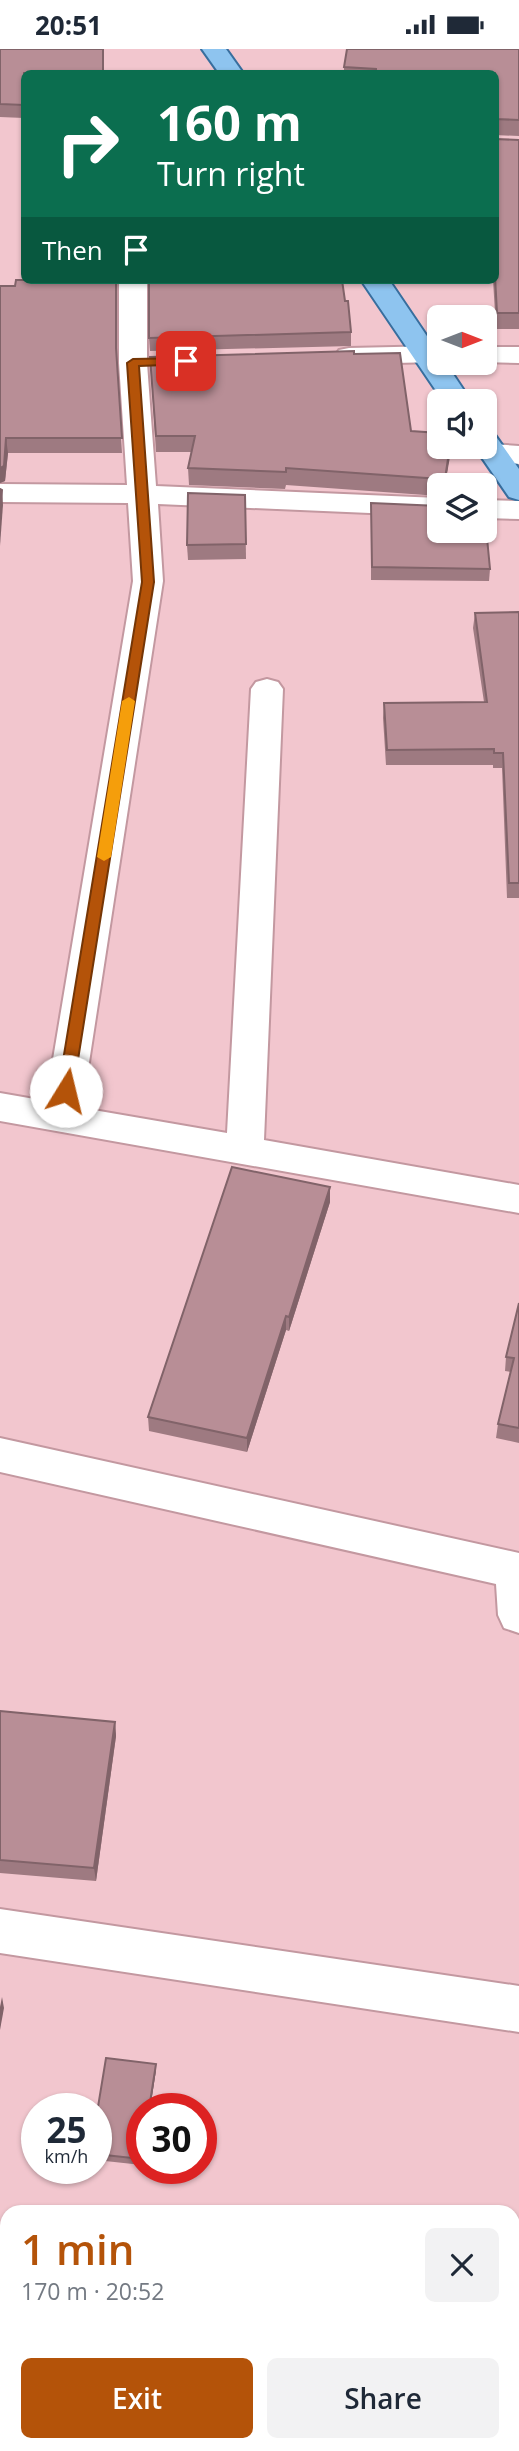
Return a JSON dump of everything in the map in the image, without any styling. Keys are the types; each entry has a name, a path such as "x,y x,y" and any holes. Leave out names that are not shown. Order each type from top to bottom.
{"main road":[{"path":"214,49 229,70"},
{"path":"377,284 427,348"},
{"path":"499,450 519,491"}],"street":[{"path":"62,1118 148,582 142,494 147,362 134,284"},
{"path":"327,357 427,354"},
{"path":"497,355 519,355"},
{"path":"0,493 142,494 427,506"},
{"path":"497,509 519,510"},
{"path":"245,1150 267,689"},
{"path":"0,1107 519,1199"},
{"path":"0,1455 517,1570 519,1615"},
{"path":"0,1931 519,2009"}],"building":[{"path":"0,49 103,49 103,70 21,70 21,105 0,104"},
{"path":"347,49 519,49 519,120 499,119 499,70 376,70 344,67"},
{"path":"499,139 519,140 519,313 497,313"},
{"path":"16,280 21,280 21,284 116,284 116,348 122,438 6,438 4,466 0,468 0,286 15,286"},
{"path":"149,284 343,284 345,301 348,301 351,332 149,338"},
{"path":"354,351 354,354 400,353 411,431 427,432 427,459 448,459 446,473 427,473 427,478 286,468 286,472 188,468 195,436 156,436 150,357"},
{"path":"188,493 245,495 246,544 187,545"},
{"path":"371,503 427,505 427,543 488,543 490,569 372,567"},
{"path":"519,612 519,883 509,883 503,753 494,753 494,749 387,750 384,703 487,702 475,613"},
{"path":"232,1167 330,1187 247,1438 148,1417"},
{"path":"519,1303 519,1428 498,1424 514,1358 506,1357"},
{"path":"0,1711 115,1722 94,1868 0,1860"},
{"path":"106,2058 156,2064 151,2093 126,2093 126,2157 112,2156 112,2093 100,2093"}],"slow traffic":[{"path":"104,857 129,701"}],"route":[{"path":"66,1091 148,582 133,363 186,361"}]}
